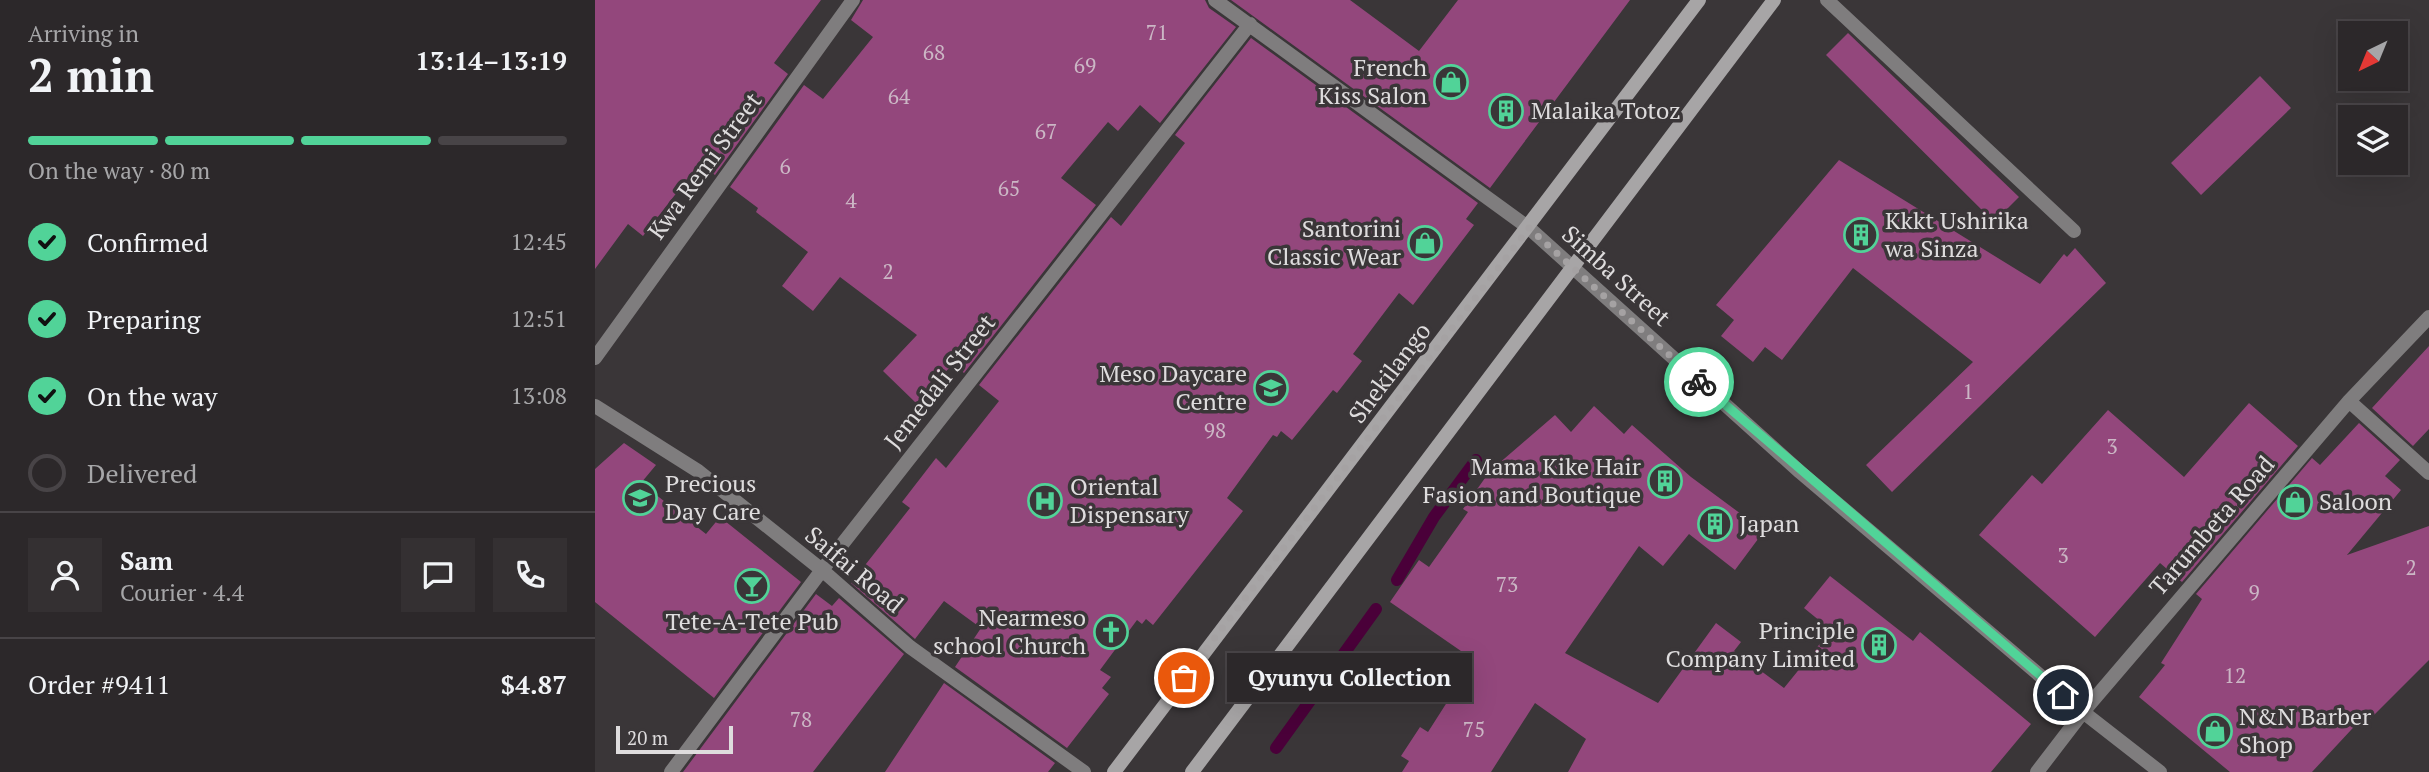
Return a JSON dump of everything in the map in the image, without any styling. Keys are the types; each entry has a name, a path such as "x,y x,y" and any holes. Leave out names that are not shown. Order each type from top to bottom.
{"main road":[{"name":"Shekilango","path":"1114,772 1529,228 1699,0"},
{"path":"1192,772 1774,0"}],"street":[{"name":"Kwa Remi Street","path":"595,358 852,0"},
{"name":"Simba Street","path":"1215,0 1529,228 1800,472 2083,712 2160,772"},
{"path":"1827,0 2074,232"},
{"name":"Jemedali Street","path":"671,772 822,570 1250,24"},
{"name":"Tarumbeta Road","path":"2037,772 2083,712 2349,401 2429,317"},
{"path":"2349,401 2429,473"},
{"name":"Saifai Road","path":"595,406 698,471 767,529 822,570 910,647 1084,772"}],"building":[{"path":"595,0 821,0 774,63 788,74 715,175 699,164 643,236 628,224 595,269"},
{"path":"863,0 1205,0 1209,8 1236,27 1160,123 1140,105 1118,131 1108,122 1061,178 1096,205 964,373 953,364 916,403 883,371 917,335 840,277 813,311 782,286 808,252 756,212 758,208 730,187 804,85 823,99 873,37 851,20"},
{"path":"1231,0 1350,0 1419,51 1458,0 1630,0 1490,188"},
{"path":"1848,33 2019,197 1994,222 1826,55"},
{"path":"1251,38 1478,203 1466,219 1474,225 1413,305 1399,293 1353,354 1362,361 1337,393 1333,390 1292,440 1281,431 1277,437 1273,435 1227,498 1243,511 1153,625 1146,619 1142,624 1137,620 1100,670 1111,677 1102,688 1109,694 1067,748 955,667 981,628 944,601 915,639 851,583 910,508 902,502 936,458 946,468 999,401 979,385 1111,217 1121,226 1185,143 1175,135"},
{"path":"2260,76 2291,108 2201,195 2171,163"},
{"name":"Kkkt Ushirika wa Sinza","path":"1839,160 2040,284 2064,254 2067,257 2075,248 2106,283 1892,492 1866,465 1973,362 1853,268 1782,360 1765,347 1753,362 1721,336 1734,320 1716,305"},
{"path":"2429,346 2429,429 2413,446 2372,408"},
{"path":"2249,403 2298,446 2182,582 2160,563 2095,637 1979,535 2032,475 2042,484 2108,410 2184,477"},
{"path":"1594,406 1624,434 1632,425 1691,477 1764,531 1735,570 1689,534 1663,566 1639,546 1565,653 1658,703 1716,623 1741,642 1734,651 1784,688 1831,630 1804,608 1830,576 1913,641 1920,632 2031,724 1991,772 1568,772 1586,739 1535,703 1491,772 1402,772 1409,761 1401,756 1420,727 1428,732 1474,660 1390,602 1419,560 1429,567 1468,512 1463,509 1490,471 1555,415 1571,432"},
{"path":"2359,423 2400,460 2385,476 2401,490 2347,555 2429,526 2429,660 2369,720 2364,716 2312,772 2230,772 2139,697 2165,665 2161,663 2202,599 2196,594 2312,458 2320,465"},
{"path":"624,443 656,465 641,483 706,534 720,517 801,582 714,698 595,602 595,469"},
{"path":"816,594 832,606 839,598 904,654 813,772 683,772"},
{"path":"944,683 1055,763 1048,772 885,772"}],"waterway":[{"path":"1397,580 1434,517 1476,460"},
{"path":"1276,748 1376,609"}],"way so far":[{"path":"1184,678 1529,228 1699,382"}],"place":[{"name":"French Kiss Salon","path":"1451,82"},
{"name":"Malaika Totoz","path":"1506,111"},
{"name":"Kkkt Ushirika wa Sinza","path":"1861,235"},
{"name":"Santorini Classic Wear","path":"1425,243"},
{"name":"Meso Daycare Centre","path":"1271,388"},
{"name":"Mama Kike Hair Fasion and Boutique","path":"1665,481"},
{"name":"Precious Day Care","path":"640,498"},
{"name":"Oriental Dispensary","path":"1045,501"},
{"name":"Saloon","path":"2295,502"},
{"name":"Japan","path":"1715,524"},
{"name":"Tete-A-Tete Pub","path":"752,586"},
{"name":"Nearmeso school Church","path":"1111,632"},
{"name":"Principle Company Limited","path":"1879,645"},
{"name":"Qyunyu Collection","path":"1184,678"},
{"name":"N&N Barber Shop","path":"2215,731"}],"route":[{"path":"1699,382 1800,472 2063,695"}]}
